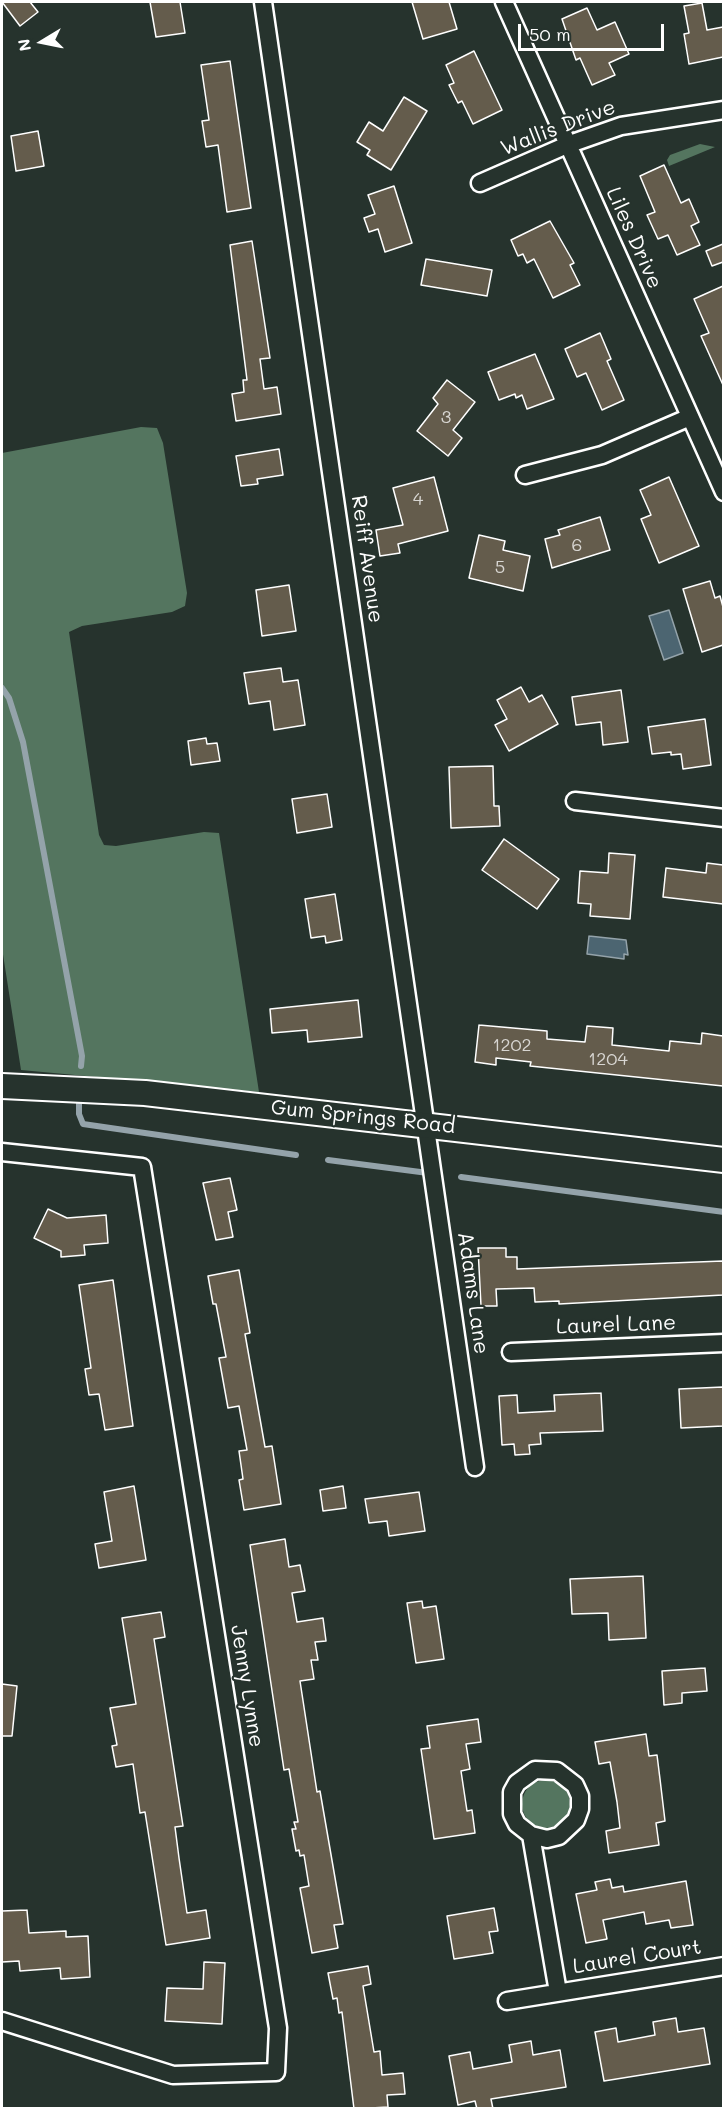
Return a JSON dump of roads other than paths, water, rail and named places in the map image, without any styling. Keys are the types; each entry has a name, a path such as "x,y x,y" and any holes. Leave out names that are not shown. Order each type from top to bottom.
{"main road":[{"name":"Gum Springs Road","path":"2,1086 145,1093 723,1160"}],"street":[{"name":"Reiff Avenue","path":"263,2 427,1124"},
{"name":"Liles Drive","path":"504,2 723,492"},
{"name":"Wallis Drive","path":"480,183 567,145 621,126 723,110"},
{"path":"525,475 602,455 690,417"},
{"path":"575,801 723,818"},
{"name":"Adams Lane","path":"427,1124 475,1467"},
{"name":"Jenny Lynne","path":"2,1152 142,1167 278,2028 276,2072 172,2075 2,2021"},
{"name":"Laurel Lane","path":"511,1352 723,1343"},
{"path":"535,1770 557,1771 575,1785 580,1796 580,1809 576,1820 559,1836 547,1839 531,1835 517,1824 512,1814 512,1792 517,1782 535,1770"},
{"name":"Laurel Court","path":"531,1835 558,1992"},
{"name":"Laurel Court","path":"507,2001 723,1966"}],"water":[{"path":"669,610 683,653 664,660 649,616"},
{"path":"589,936 626,940 628,955 624,954 624,959 587,954"}],"waterway":[{"path":"2,688 9,698 23,742 82,1056 81,1066"},
{"path":"79,1101 79,1114 83,1124 296,1155"},
{"path":"328,1160 428,1173"},
{"path":"461,1177 724,1212"}]}
